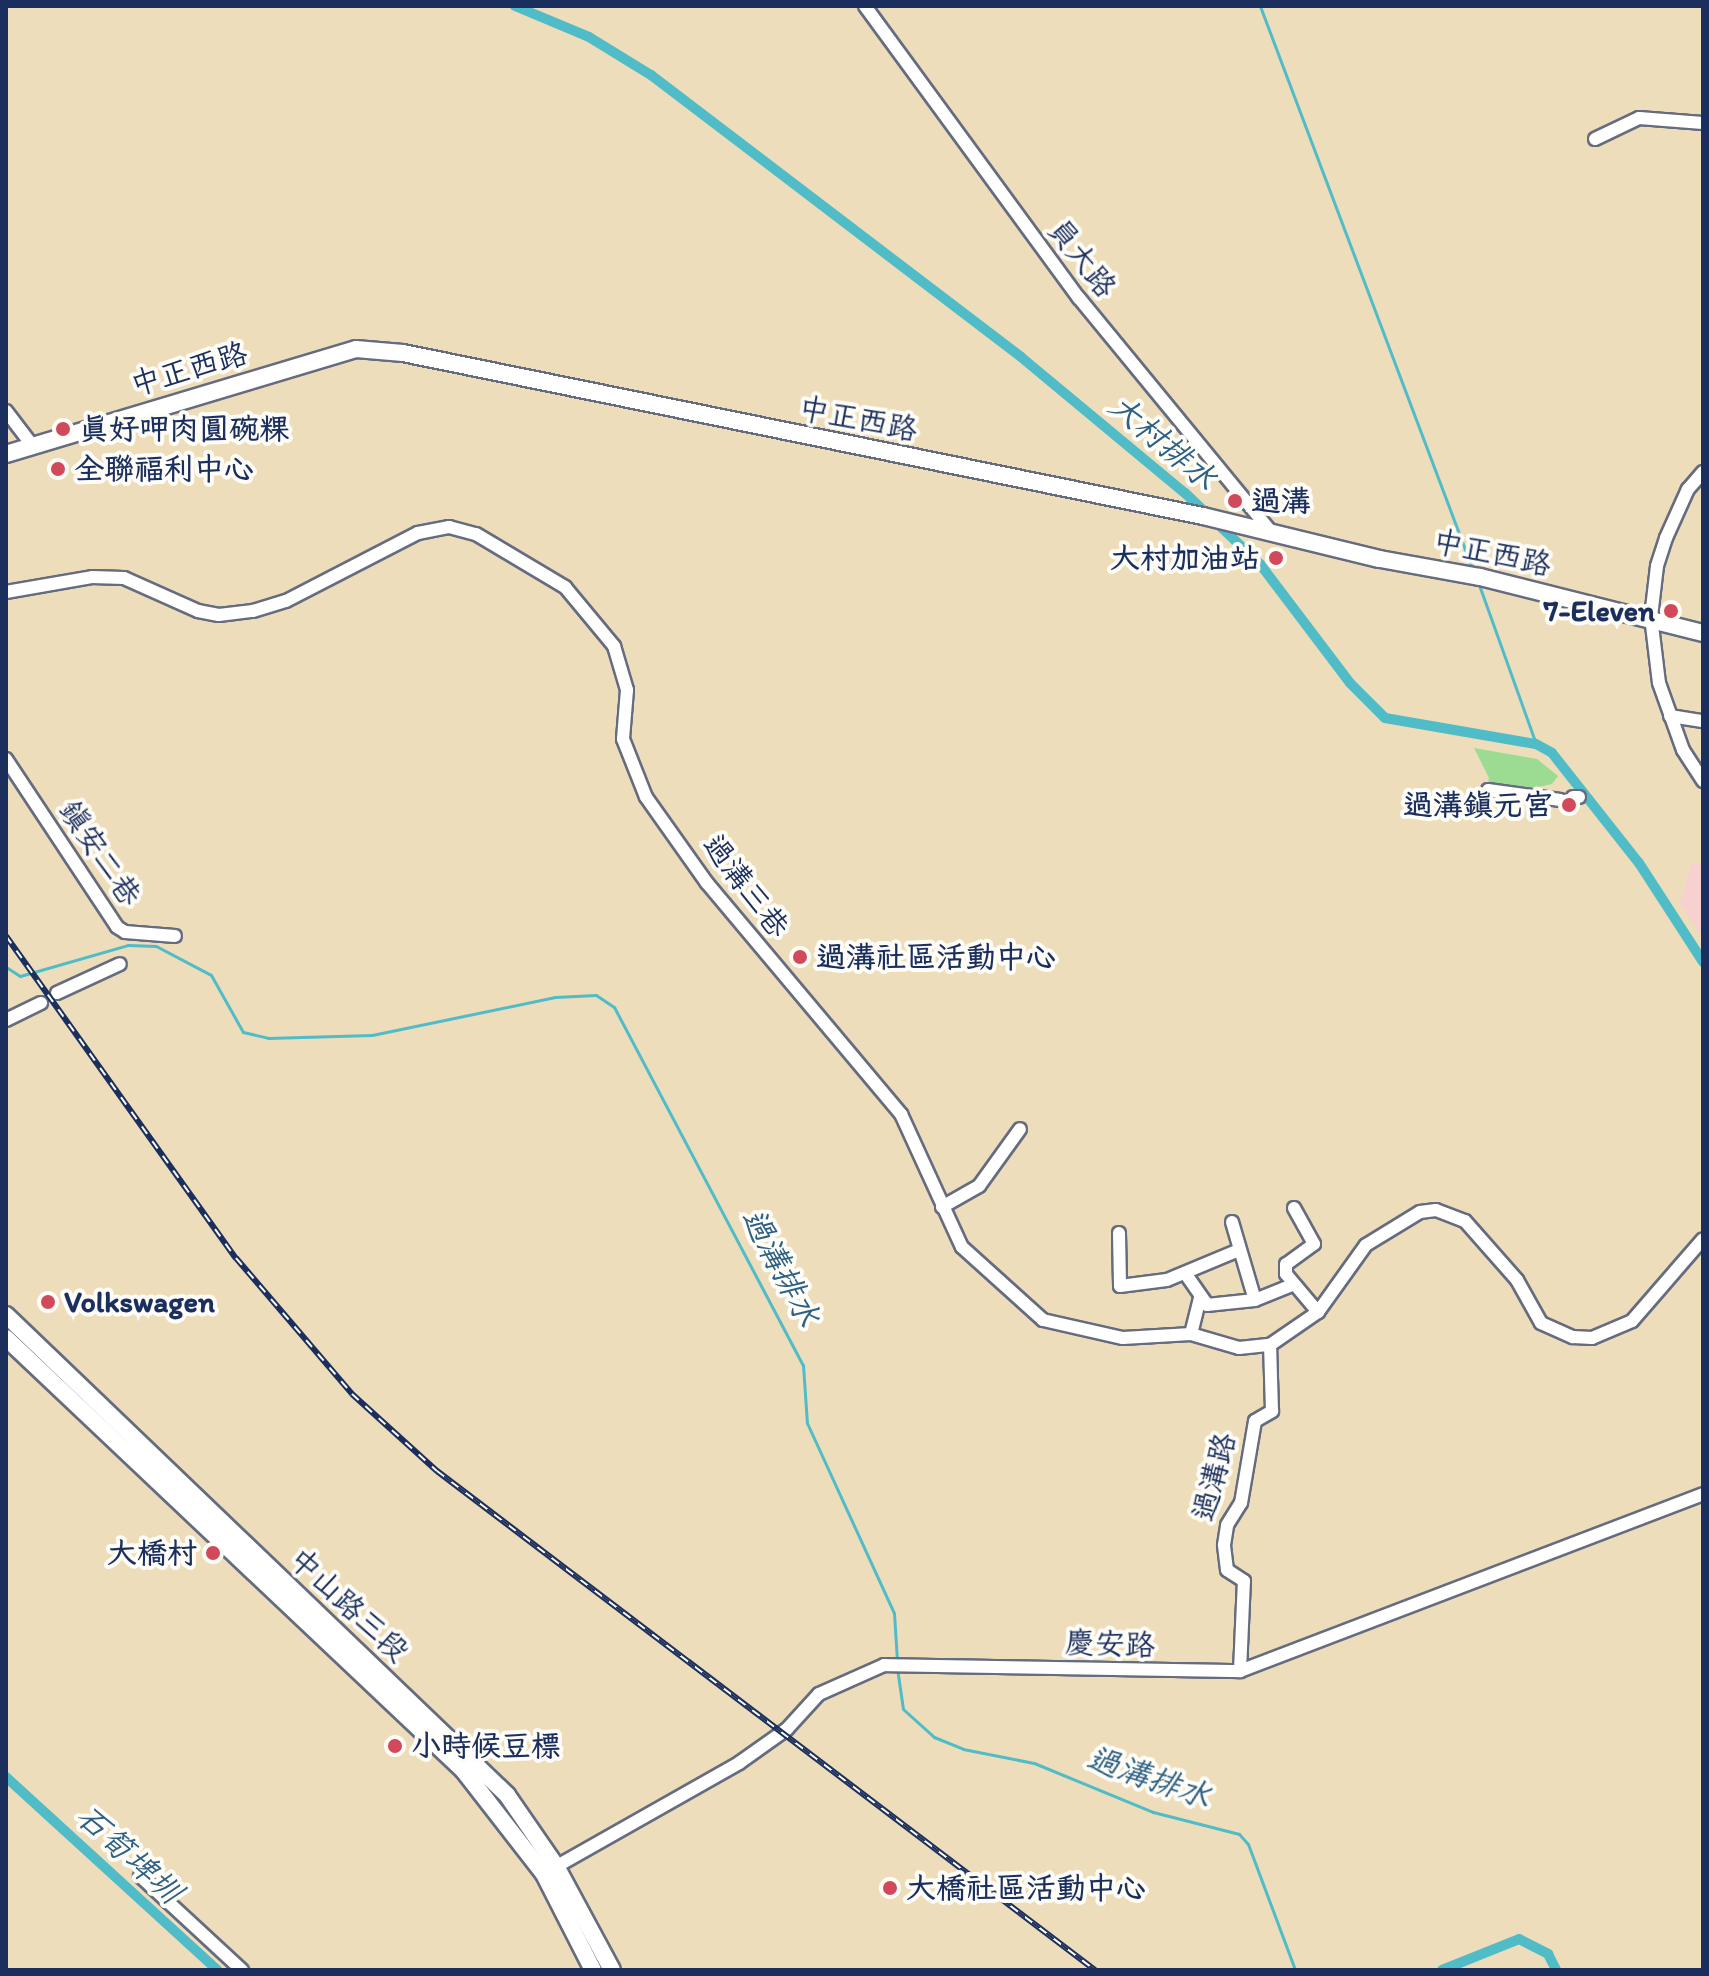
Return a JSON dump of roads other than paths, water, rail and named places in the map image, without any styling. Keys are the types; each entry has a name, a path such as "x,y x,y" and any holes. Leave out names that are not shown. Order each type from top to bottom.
{"main road":[{"name":"中正西路","path":"6,454 356,349 403,353 1271,532 1651,617 1703,633"},
{"name":"中山路三段","path":"6,1315 507,1795 612,1970"},
{"name":"中山路三段","path":"6,1338 432,1738 550,1870 593,1970"}],"street":[{"name":"員大路","path":"865,6 1064,278 1271,532"},
{"path":"1595,139 1639,118 1703,123"},
{"path":"6,411 32,445"},
{"path":"1703,472 1688,489 1666,538 1657,566 1651,617 1659,683 1683,750 1703,781"},
{"name":"過溝三巷","path":"6,592 92,577 124,578 198,611 219,615 253,611 286,601 418,533 449,527 476,534 565,587 614,646 627,690 623,739 646,797 707,883 901,1114 962,1247 1043,1320 1123,1338 1191,1334 1239,1348 1270,1345"},
{"path":"1670,716 1703,721"},
{"name":"鎮安二巷","path":"6,759 117,927 125,932 175,936"},
{"path":"1488,790 1571,798"},
{"path":"57,993 120,964"},
{"path":"6,1020 41,1003"},
{"path":"942,1207 979,1186 1020,1129"},
{"path":"1294,1208 1314,1244 1286,1264 1292,1285 1318,1312"},
{"path":"1270,1345 1318,1312 1366,1245 1420,1212 1449,1211 1465,1221 1517,1280 1541,1323 1573,1337 1608,1334 1632,1321 1703,1239"},
{"path":"1232,1222 1255,1300"},
{"path":"1119,1233 1120,1286 1185,1273 1239,1250"},
{"path":"1185,1273 1207,1305 1255,1300 1292,1285"},
{"path":"1191,1334 1200,1297"},
{"name":"過溝路","path":"1240,1671 1244,1581 1227,1570 1224,1545 1227,1525 1241,1503 1255,1421 1272,1411 1270,1345"},
{"name":"慶安路","path":"550,1870 739,1763 787,1729 819,1694 884,1665 1240,1671 1703,1494"},
{"path":"140,1876 242,1970"}],"waterway":[{"name":"大村排水","path":"515,6 589,37 651,75 1021,357 1185,493 1260,564 1350,683 1385,718 1536,744 1552,753 1639,863 1703,962"},
{"path":"1260,6 1472,568"},
{"path":"1478,582 1536,744"},
{"name":"過溝排水","path":"6,967 20,976 128,945 156,946 211,975 243,1032 268,1038 372,1035 555,997 596,995 614,1007 803,1365 807,1423 894,1613 897,1661"},
{"name":"過溝排水","path":"897,1668 903,1709 934,1737 963,1749 1034,1763 1153,1812 1239,1834 1248,1844 1295,1970"},
{"name":"石筍埤圳","path":"6,1777 217,1970"},
{"name":"過溝排水","path":"1442,1970 1519,1939 1548,1954 1556,1970"}],"railway":[{"path":"6,936 236,1258 352,1394 437,1471 1095,1970"}],"place":[{"name":"真好呷肉圓碗粿","path":"63,429"},
{"name":"全聯福利中心","path":"58,469"},
{"name":"過溝","path":"1235,501"},
{"name":"大村加油站","path":"1276,558"},
{"name":"7-Eleven","path":"1671,611"},
{"name":"過溝鎮元宮","path":"1569,805"},
{"name":"過溝社區活動中心","path":"800,957"},
{"name":"Volkswagen","path":"48,1302"},
{"name":"大橋村","path":"213,1553"},
{"name":"小時候豆標","path":"395,1746"},
{"name":"大橋社區活動中心","path":"890,1888"}]}
